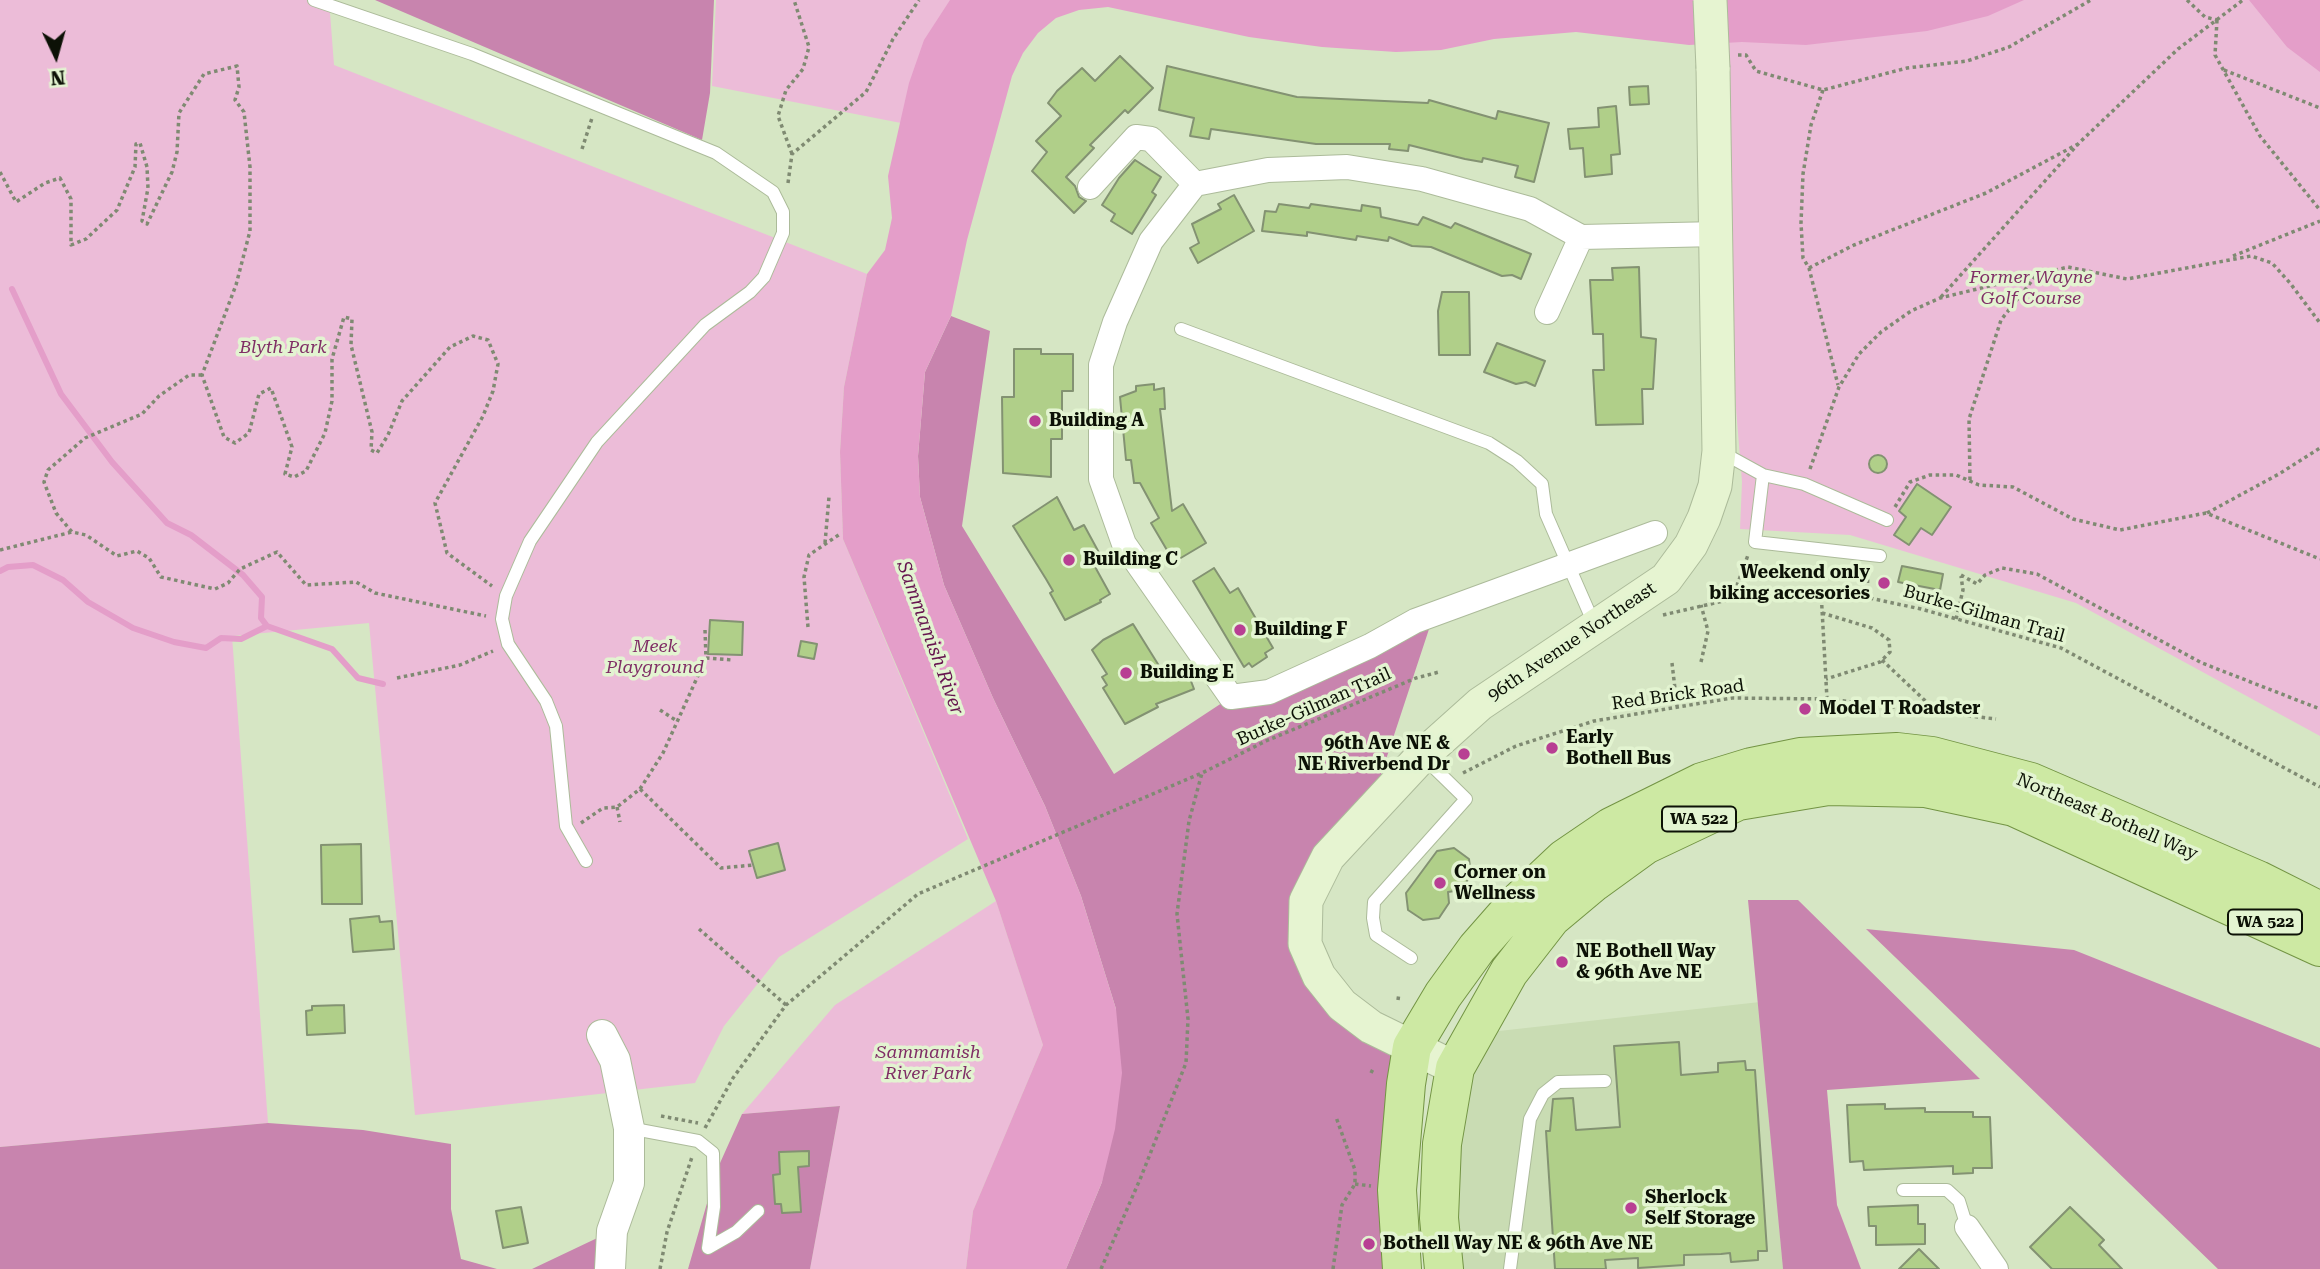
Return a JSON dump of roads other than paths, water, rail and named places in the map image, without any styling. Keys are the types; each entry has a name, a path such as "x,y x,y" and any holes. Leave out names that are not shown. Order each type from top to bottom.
{"main road":[{"name":"96th Avenue Northeast","path":"1455,1069 1371,1027 1342,1005 1320,976 1306,944 1306,901 1328,857 1422,756 1480,704 1666,579 1691,545 1715,486 1719,451 1718,234 1724,62 1710,0"},
{"name":"Northeast Bothell Way","path":"1412,1048 1443,995 1477,947 1522,897 1564,859 1611,827 1659,801 1739,771 1800,757 1897,752 1932,756 2031,782 2258,880 2320,911"},
{"name":"Northeast Bothell Way","path":"1455,1069 1508,972 1551,918 1644,845 1738,801 1828,786 1925,788 2014,807 2320,947"},
{"path":"2276,927 2282,914 2290,911 2320,922"},
{"name":"WA 522","path":"1402,1269 1397,1190 1406,1084 1412,1048"},
{"name":"WA 522","path":"1444,1269 1440,1218 1442,1144 1455,1069"}],"street":[{"path":"1090,187 1136,137 1151,139 1195,184"},
{"path":"1655,533 1415,621 1370,646 1269,692 1231,697 1124,544 1101,480 1101,365 1115,323 1151,241 1195,184 1268,170 1347,167 1422,179 1530,209 1581,237 1718,234"},
{"path":"1547,312 1581,237"},
{"path":"602,1035 615,1060 629,1128 629,1183 612,1231 610,1269"},
{"path":"1967,1227 1996,1269"}],"lane":[{"path":"314,0 472,54 594,106 716,153 773,192 783,212 785,227 764,276 750,292 705,326 597,442 530,541 506,596 502,619 508,644 546,701 556,726 566,826 586,861"},
{"path":"1181,329 1489,443 1517,461 1542,484 1546,514 1595,626"},
{"path":"1719,451 1763,475 1804,484 1888,520"},
{"path":"1763,475 1755,542 1875,555"},
{"path":"1410,958 1376,935 1374,902 1465,799 1422,756"},
{"path":"1510,1269 1528,1130 1536,1106 1543,1094 1558,1082 1605,1081"},
{"path":"629,1128 698,1141 713,1153 714,1207 708,1248 736,1232 758,1211"},
{"path":"1903,1189 1947,1190 1959,1201 1967,1227"}],"water":[{"name":"Sammamish River","path":"950,0 2024,0 1988,16 1927,31 1806,45 1742,42 1689,45 1576,32 1494,39 1441,50 1396,52 1322,47 1249,37 1108,7 1079,10 1056,18 1038,33 1023,53 1012,76 967,240 951,316 925,372 918,456 920,497 944,585 993,698 1045,806 1081,896 1116,1009 1122,1073 1115,1129 1102,1182 1066,1269 966,1269 973,1211 1043,1045 996,901 843,539 840,452 844,387 867,274 885,250 892,218 888,176 909,83 924,40"},
{"path":"2249,0 2320,0 2320,72 2287,47"}],"waterway":[{"path":"12,289 61,394 112,462 167,523 191,535 243,575 262,597 261,618 267,626 332,649 358,678 383,684"},
{"path":"0,571 8,567 33,565 63,580 88,602 133,628 174,642 206,648 221,638 241,639 267,626"}],"place":[{"name":"Building A","path":"1035,421"},
{"name":"Building C","path":"1069,560"},
{"name":"Weekend only biking accesories","path":"1884,583"},
{"name":"Building F","path":"1240,630"},
{"name":"Building E","path":"1126,673"},
{"name":"Model T Roadster","path":"1805,709"},
{"name":"Early Bothell Bus","path":"1552,748"},
{"name":"96th Ave NE & NE Riverbend Dr","path":"1464,754"},
{"name":"Corner on Wellness","path":"1440,883"},
{"name":"NE Bothell Way & 96th Ave NE","path":"1562,962"},
{"name":"Sherlock Self Storage","path":"1631,1208"},
{"name":"Bothell Way NE & 96th Ave NE","path":"1369,1244"}],"park label":[{"name":"Former Wayne Golf Course","path":"2031,288"},
{"name":"Blyth Park","path":"283,348"},
{"name":"Meek Playground","path":"655,657"},
{"name":"Sammamish River Park","path":"928,1063"}]}
